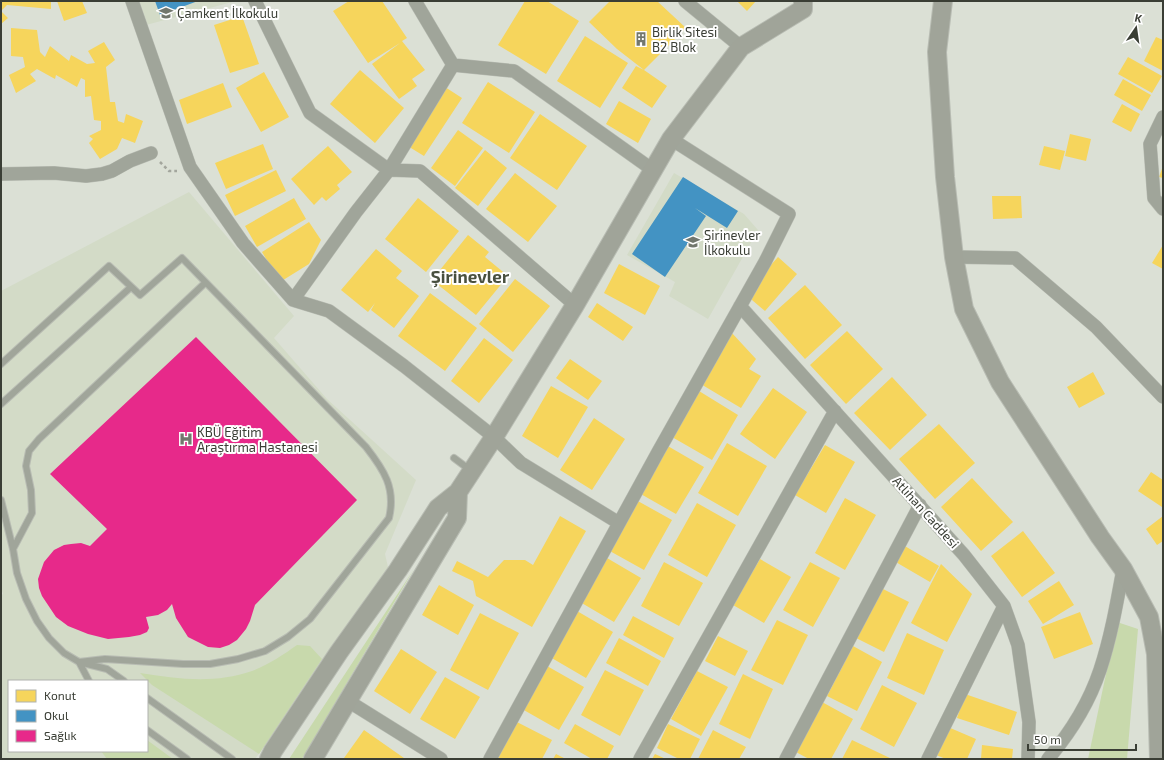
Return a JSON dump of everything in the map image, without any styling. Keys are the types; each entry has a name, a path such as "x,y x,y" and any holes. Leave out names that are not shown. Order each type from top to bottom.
{"street":[{"path":"132,1 190,167 243,243 293,300 329,311 404,366 494,437 521,463 619,523"},
{"path":"255,1 310,113 389,170 420,171 575,305"},
{"path":"415,1 453,64"},
{"path":"684,1 741,47"},
{"path":"269,759 339,652 398,570 438,508 458,492 472,471 575,305 671,139 741,47 803,9 803,1"},
{"path":"943,1 937,52 945,176 954,257 964,309 1000,382 1100,537 1123,569 1149,617 1156,654 1160,759"},
{"path":"293,300 356,212 389,170 453,64"},
{"path":"453,64 514,71 653,170"},
{"path":"1163,117 1150,144 1154,198 1163,209"},
{"path":"490,759 619,523 765,262 789,214 671,139"},
{"path":"1,174 54,173 86,176 102,174 151,153"},
{"path":"954,257 1015,258 1096,327 1163,397"},
{"name":"Atlıhan Caddesi","path":"740,306 920,505 964,555 1004,606 1018,645 1029,722 1028,759"},
{"path":"640,759 835,411"},
{"path":"313,759 457,518 458,492"},
{"path":"786,759 920,505"},
{"path":"1048,759 1073,726 1086,702 1100,670 1111,631 1123,569"},
{"path":"928,759 1004,606"},
{"path":"348,701 441,759"}],"lane":[{"path":"1,364 109,266 140,296 182,258 366,447 379,464 389,483 392,505 389,518 310,619 288,637 265,651 238,659 210,664 183,664 105,659 79,662"},
{"path":"14,549 32,513 31,490 26,466 29,451 39,439 205,282"},
{"path":"1,404 131,287"},
{"path":"454,458 472,471"},
{"path":"1,500 14,549 17,573 26,599 37,621 49,638 64,653 79,662 107,669 123,680"},
{"path":"1,530 8,527"},
{"path":"79,662 88,680"},
{"path":"148,699 232,759"},
{"path":"148,731 187,759"}],"path":[{"path":"151,153 169,171 180,172 190,167"}],"shaded area":[{"name":"Çamkent İlkokulu","path":"137,1 236,1 146,25"},
{"name":"Şirinevler İlkokulu","path":"674,173 744,214 758,230 708,319 669,296 675,282 627,255"},
{"name":"KBÜ Eğitim Araştırma Hastanesi","path":"189,192 294,316 274,338 327,399 416,480 385,554 390,576 255,759 1,759 1,595 3,594 1,588 1,291"}],"green space":[{"path":"414,569 302,759 289,759"},
{"path":"1117,622 1138,629 1127,759 1088,759"},
{"path":"297,645 310,646 322,659 259,754 152,685 140,673 196,679 224,678 258,669 275,660"},
{"path":"148,741 173,759 107,759 102,752 148,752"}],"building: Konut":[{"path":"1,1 51,1 51,9 7,5 1,11"},
{"path":"57,1 82,1 87,13 64,21"},
{"path":"349,1 382,1 407,38 402,41 425,70 412,79 417,86 399,99 372,64 400,43 368,63 333,11"},
{"path":"525,1 547,1 579,21 546,74 498,45"},
{"name":"Birlik Sitesi B2 Blok","path":"610,1 657,1 686,28 644,70 617,49 589,22"},
{"path":"737,1 756,1 747,11"},
{"path":"1,11 8,18 1,24"},
{"path":"242,16 259,64 230,73 214,25"},
{"path":"11,28 37,30 40,52 45,57 50,46 69,61 71,55 87,64 95,63 88,51 104,42 115,60 106,67 110,102 115,102 118,121 124,123 126,114 143,121 135,143 122,138 117,149 100,159 89,143 93,139 89,136 101,130 101,121 94,120 91,96 85,97 85,80 81,78 77,87 56,75 55,79 37,69 30,74 36,81 16,93 9,75 25,67 23,57 11,56"},
{"path":"585,36 628,63 600,108 557,81"},
{"path":"1156,37 1163,40 1163,71 1144,61"},
{"path":"1128,57 1162,76 1152,93 1118,74"},
{"path":"636,66 667,86 652,108 622,88"},
{"path":"360,70 404,108 375,143 330,104"},
{"path":"264,72 289,117 261,132 236,88"},
{"path":"1123,79 1151,95 1142,111 1114,95"},
{"path":"488,82 535,112 509,153 462,123"},
{"path":"223,83 232,107 187,124 179,100"},
{"path":"445,87 462,98 424,156 406,145"},
{"path":"619,101 651,119 638,143 606,124"},
{"path":"1122,104 1140,114 1131,132 1112,122"},
{"path":"540,114 587,146 557,190 510,158"},
{"path":"458,130 483,148 455,186 431,168"},
{"path":"1070,134 1091,139 1086,161 1065,156"},
{"path":"263,144 273,169 226,189 215,163"},
{"path":"328,146 352,172 337,185 340,189 326,201 322,197 314,205 291,179"},
{"path":"1044,146 1065,151 1060,170 1039,165"},
{"path":"485,150 507,168 478,206 455,188"},
{"path":"1163,166 1163,178 1159,177"},
{"path":"276,170 286,191 235,216 225,195"},
{"path":"515,173 557,206 528,242 486,209"},
{"path":"992,196 1021,196 1022,218 993,219"},
{"path":"294,198 306,219 257,247 245,226"},
{"path":"418,198 459,231 426,272 385,239"},
{"path":"309,222 321,240 309,264 280,282 262,252"},
{"path":"468,235 489,252 485,257 508,276 476,315 432,280"},
{"path":"1163,245 1163,269 1152,263"},
{"path":"376,249 402,271 396,278 419,296 394,328 371,310 375,303 368,312 341,290"},
{"path":"778,257 797,274 765,311 745,294"},
{"path":"619,264 660,286 645,315 604,293"},
{"path":"515,279 550,306 513,352 479,324"},
{"path":"805,285 842,325 805,359 768,318"},
{"path":"430,293 477,328 445,371 398,336"},
{"path":"597,303 633,327 623,341 588,317"},
{"path":"847,331 883,369 846,404 810,365"},
{"path":"731,332 756,359 749,369 761,376 741,408 699,383"},
{"path":"484,338 513,360 479,403 451,381"},
{"path":"570,359 602,381 588,400 556,378"},
{"path":"1093,372 1105,394 1079,408 1067,387"},
{"path":"892,377 927,415 890,450 854,413"},
{"path":"551,386 588,407 558,458 522,436"},
{"path":"773,388 807,412 775,459 740,434"},
{"path":"699,391 738,415 712,460 672,437"},
{"path":"594,418 625,439 592,490 560,470"},
{"path":"939,424 975,463 935,499 899,459"},
{"path":"727,443 767,466 738,516 698,493"},
{"path":"666,445 704,467 676,514 639,493"},
{"path":"825,445 855,462 826,513 795,495"},
{"path":"1151,472 1163,480 1162,507 1138,491"},
{"path":"972,478 1013,522 981,551 941,507"},
{"path":"845,498 876,515 845,570 815,553"},
{"path":"636,500 672,520 644,570 608,550"},
{"path":"697,503 736,525 707,577 668,555"},
{"path":"560,516 586,531 532,627 476,596 473,581 452,571 457,561 488,577 504,560 525,560 533,565"},
{"path":"1163,516 1163,541 1157,545 1146,529"},
{"path":"1023,531 1055,573 1022,597 991,556"},
{"path":"903,545 939,566 930,582 894,561"},
{"path":"607,558 641,578 614,622 580,602"},
{"path":"760,559 791,577 764,623 733,605"},
{"path":"664,562 703,583 679,626 641,606"},
{"path":"810,562 840,578 813,627 783,610"},
{"path":"941,564 972,594 947,642 911,623"},
{"path":"1059,581 1074,605 1043,624 1028,601"},
{"path":"439,585 474,605 458,635 422,615"},
{"path":"881,588 909,602 884,652 856,638"},
{"path":"577,611 613,632 586,678 550,657"},
{"path":"1080,612 1093,644 1054,659 1041,627"},
{"path":"480,613 519,633 488,690 450,670"},
{"path":"633,616 674,638 664,658 623,635"},
{"path":"777,620 808,635 783,685 751,670"},
{"path":"907,633 944,650 924,695 887,678"},
{"path":"718,636 748,651 735,676 705,661"},
{"path":"619,638 661,661 648,686 606,663"},
{"path":"853,646 882,662 857,711 827,696"},
{"path":"401,649 437,672 410,714 374,691"},
{"path":"547,666 584,687 559,730 522,709"},
{"path":"605,670 644,690 620,736 581,715"},
{"path":"697,671 728,687 701,736 671,719"},
{"path":"743,674 773,689 750,739 719,724"},
{"path":"445,677 480,697 455,739 420,719"},
{"path":"882,685 917,703 894,747 860,729"},
{"path":"965,694 1017,712 1009,735 957,718"},
{"path":"822,702 853,719 831,759 809,759 794,751"},
{"path":"515,721 552,740 542,759 495,759"},
{"path":"575,724 614,746 607,759 592,759 564,743"},
{"path":"668,724 700,739 690,759 679,759 657,748"},
{"path":"948,727 976,739 967,759 946,759 936,755"},
{"path":"364,730 404,758 344,758"},
{"path":"713,730 746,747 739,759 698,759"},
{"path":"852,740 892,759 842,759"},
{"path":"982,745 1013,749 1012,759 981,759"},
{"path":"556,754 566,759 553,759"},
{"path":"655,754 666,759 652,759"}],"building: Okul":[{"name":"Çamkent İlkokulu","path":"155,1 198,1 160,15"},
{"path":"683,177 738,211 727,228 695,208 706,216 665,277 632,254"}],"building: Sağlık":[{"path":"196,337 357,500 255,605 246,629 237,640 229,645 220,648 208,647 188,637 176,618 172,604 167,610 158,615 146,617 149,628 147,632 140,635 108,639 88,634 68,626 56,617 42,596 39,588 38,579 44,562 54,550 64,545 81,543 90,546 107,529 50,474"}],"place":[{"name":"Çamkent İlkokulu","path":"166,13"},
{"name":"Birlik Sitesi B2 Blok","path":"641,39"},
{"name":"Şirinevler İlkokulu","path":"693,242"},
{"name":"KBÜ Eğitim Araştırma Hastanesi","path":"186,439"}],"district":[{"name":"Şirinevler","path":"470,276"}]}
